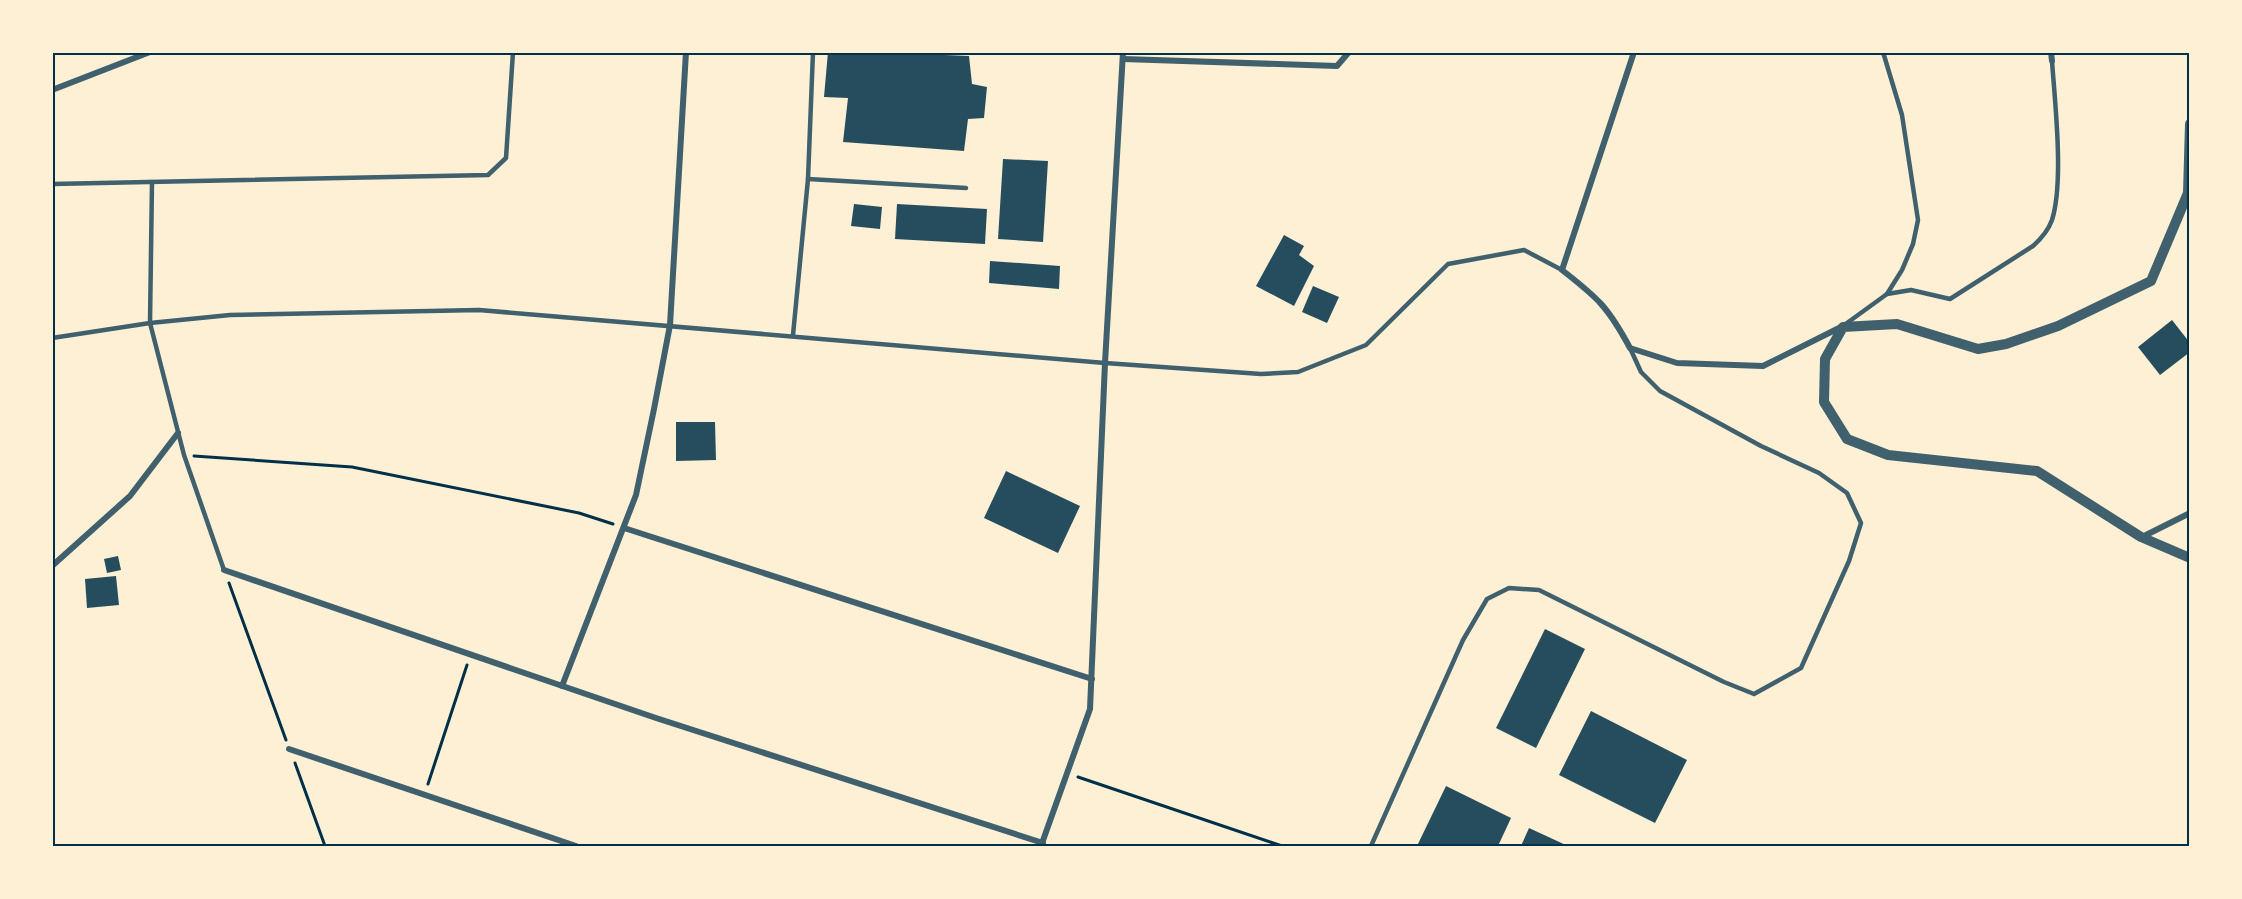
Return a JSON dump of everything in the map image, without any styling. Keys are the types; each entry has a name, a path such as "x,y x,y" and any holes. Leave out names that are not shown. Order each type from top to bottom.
{"street":[{"path":"52,90 150,52"},
{"path":"562,686 636,495 670,324 686,52"},
{"path":"224,570 562,686 1042,845 1090,709 1105,363 1123,56 1336,66 1349,52"},
{"path":"1634,52 1562,270 1598,298 1613,317 1630,348 1677,363 1763,366 1843,327 1897,324 1978,349 2006,344 2058,326 2151,281 2188,193 2190,124"},
{"path":"2051,52 2052,61"},
{"path":"1843,327 1825,359 1824,402 1847,439 1888,455 2037,471 2141,537 2190,558"},
{"path":"52,566 130,496 178,433"},
{"path":"2141,537 2190,513"},
{"path":"624,528 1092,679"},
{"path":"289,749 576,846"}],"lane":[{"path":"52,184 488,175 506,158 513,52"},
{"path":"793,335 807,179 813,52"},
{"path":"1843,327 1887,294 1902,270 1913,244 1918,220 1902,115 1883,52"},
{"path":"1887,294 1911,290 1950,299 2045,236 2055,207 2056,122 2052,61"},
{"path":"807,179 966,188"},
{"path":"152,182 150,323 184,456 224,570"},
{"path":"52,338 150,323 230,315 479,310 1261,374 1298,372 1366,345 1449,264 1524,250 1562,270"},
{"path":"1371,846 1463,640 1487,599 1509,588 1539,590 1724,682 1754,694 1801,668 1849,561 1861,523 1847,493 1819,473 1761,447 1660,391 1641,372 1630,348"}],"path":[{"path":"184,456 352,467 579,513 624,528"},
{"path":"224,570 325,846"},
{"path":"425,795 470,654"},
{"path":"1067,774 1282,846"}],"building":[{"path":"828,52 945,52 945,55 969,56 972,84 987,87 984,118 968,119 964,151 843,142 848,98 824,97"},
{"path":"1003,159 1048,161 1043,242 998,239"},
{"path":"854,204 882,207 880,229 851,226"},
{"path":"897,204 987,209 985,244 895,239"},
{"path":"1284,235 1304,246 1299,255 1314,266 1294,306 1256,286"},
{"path":"990,261 1060,266 1059,289 989,283"},
{"path":"1313,286 1339,297 1327,323 1302,312"},
{"path":"2172,320 2190,343 2190,352 2160,375 2138,347"},
{"path":"676,422 715,422 716,460 676,461"},
{"path":"1006,471 1080,506 1058,553 984,518"},
{"path":"118,556 121,570 107,573 104,559"},
{"path":"116,576 119,605 87,608 85,579"},
{"path":"1545,629 1585,649 1536,748 1496,728"},
{"path":"1591,711 1687,760 1655,823 1559,775"},
{"path":"1446,786 1511,818 1498,846 1417,846"},
{"path":"1529,828 1568,846 1521,846"}]}
